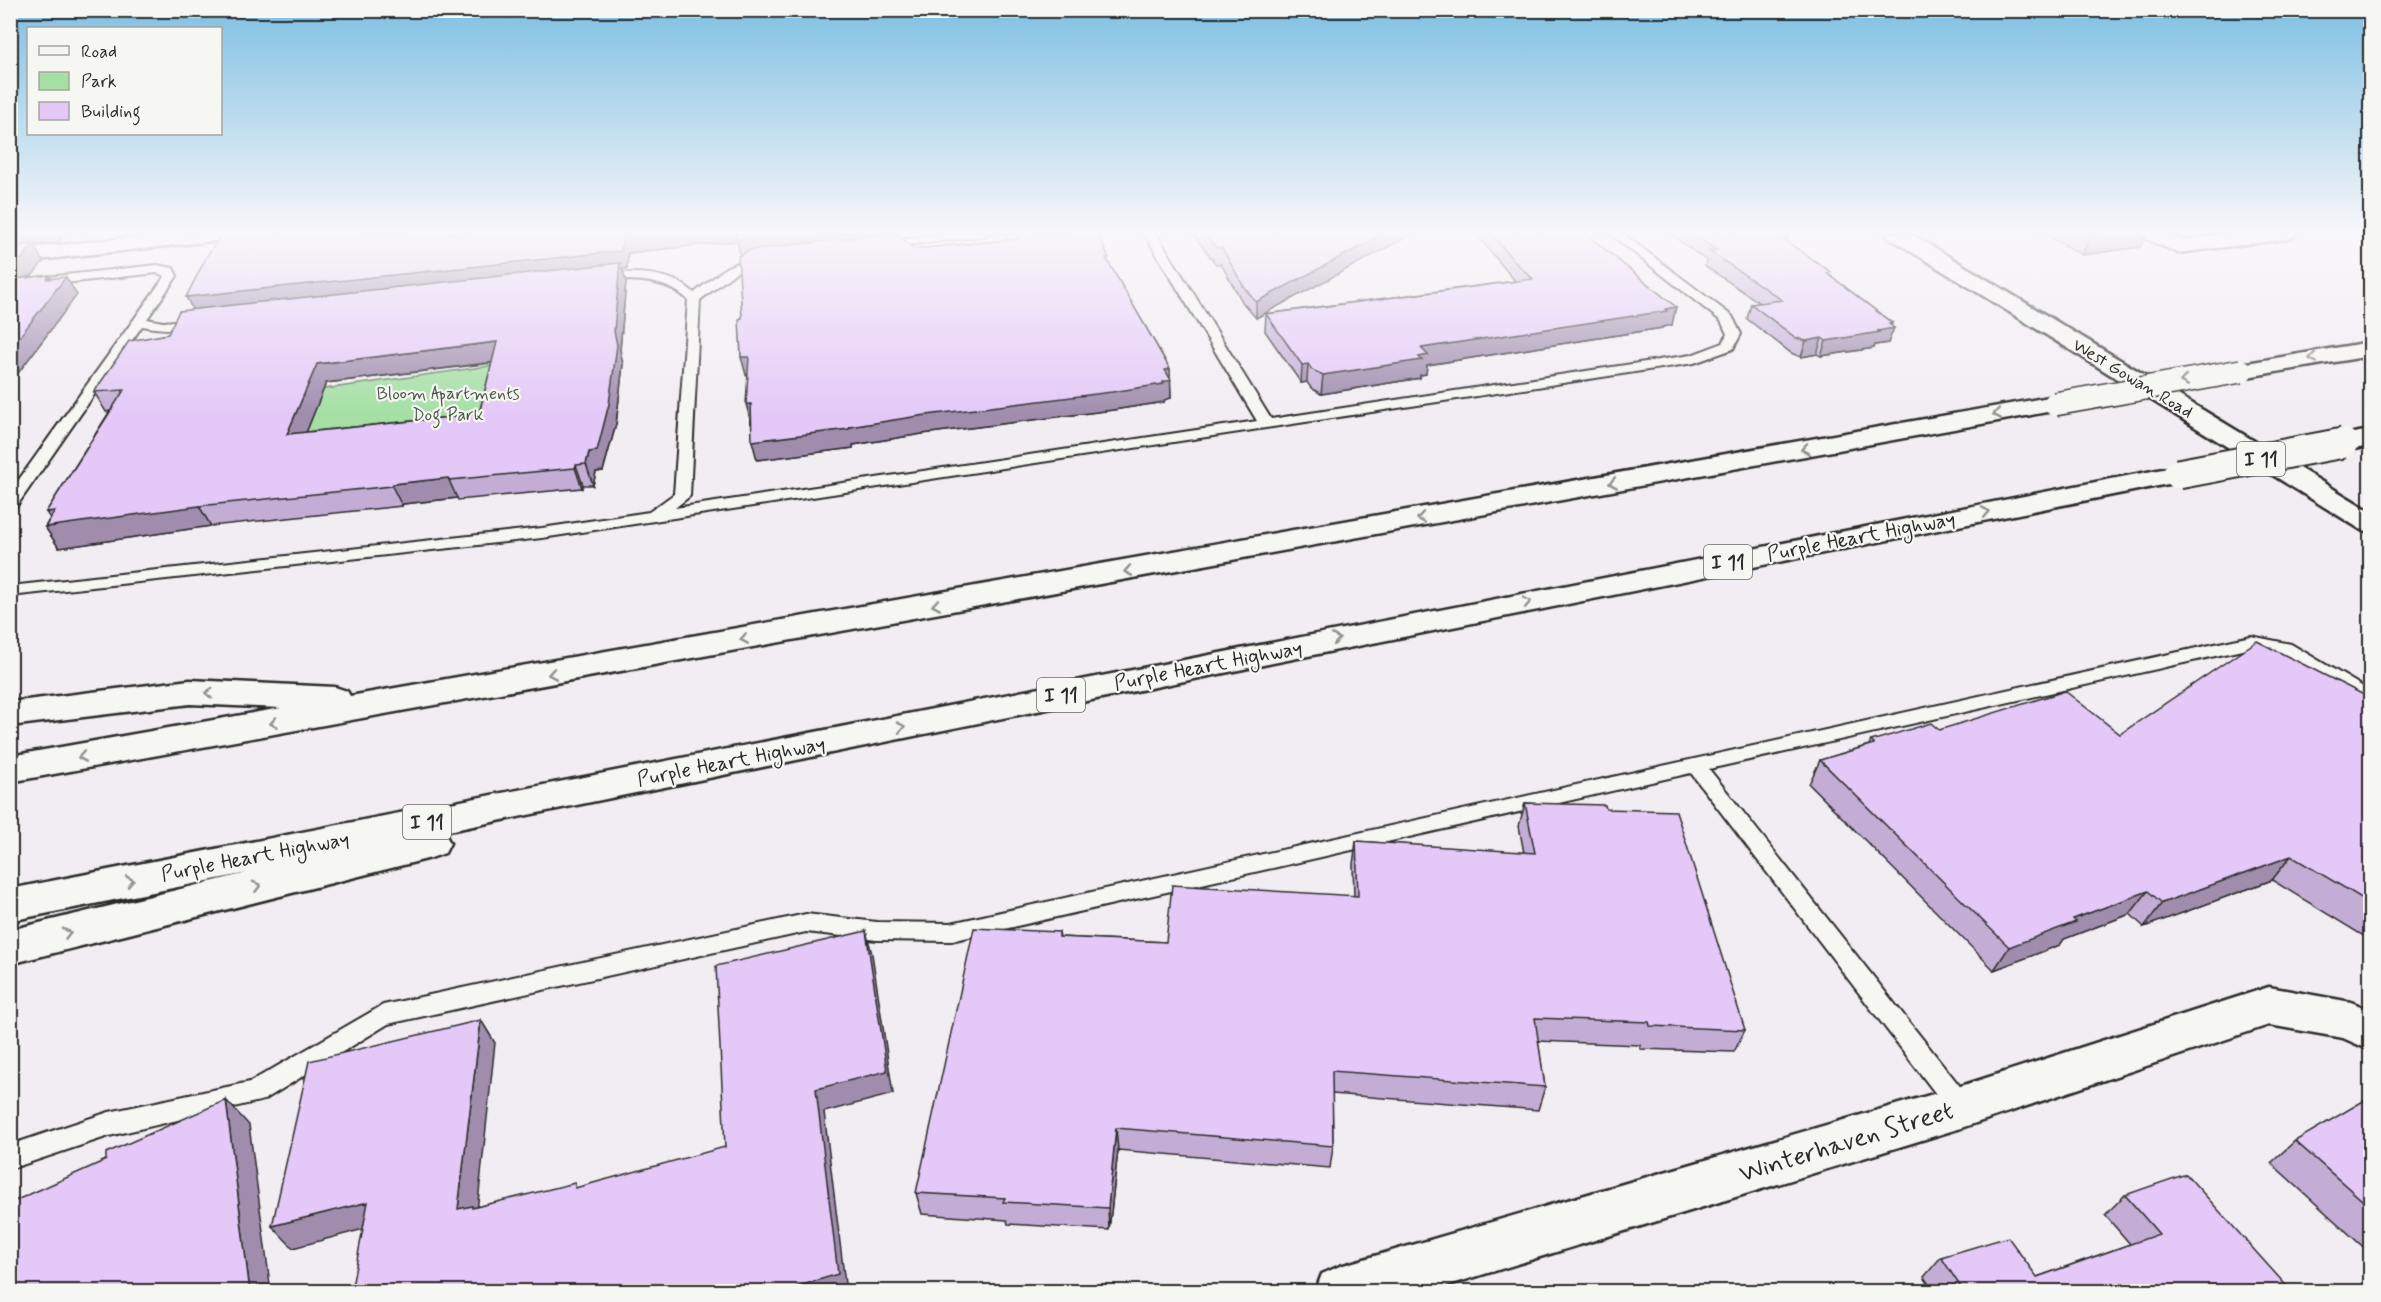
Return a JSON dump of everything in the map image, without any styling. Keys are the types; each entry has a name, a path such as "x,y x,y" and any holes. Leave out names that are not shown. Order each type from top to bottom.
{"main road":[{"name":"West Gowan Road","path":"1995,294 2370,523"},
{"path":"10,769 2370,349"},
{"name":"Purple Heart Highway","path":"10,905 1278,651 2370,438"},
{"path":"10,714 190,692 394,702"},
{"path":"10,947 844,739"},
{"name":"Winterhaven Street","path":"1340,1292 1961,1107 2269,1006 2361,1026"}],"lane":[{"path":"10,504 158,294"},
{"path":"654,516 682,495 694,298 690,294"},
{"path":"694,298 699,294"},
{"path":"1187,294 1266,423"},
{"path":"10,591 542,533 1694,358 1728,346 1734,334 1727,319 1694,294"},
{"path":"139,321 163,326 211,321"},
{"path":"10,1157 109,1124 255,1092 383,1016 806,923 877,931 951,932 2231,645 2251,642 2285,648 2370,699"},
{"path":"1696,766 1961,1107"}],"green space":[{"name":"Bloom Apartments Dog Park","path":"504,364 483,430 243,456 274,396"}],"building":[{"path":"10,294 53,294 10,349"},
{"path":"188,294 217,294 186,297"},
{"path":"337,294 617,294 614,331 617,345 609,404 597,451 589,452 586,464 576,465 575,468 450,480 448,478 199,506 45,527 55,511 46,512 124,390 94,392 129,341 168,334 179,311","holes":["497,342 479,414 287,434 317,364"]},
{"path":"740,294 1127,294 1170,369 1165,370 1171,380 1163,384 1112,392 919,416 849,429 752,441 751,404 746,404 749,357 741,357 739,319 742,318"},
{"path":"1249,294 1272,294 1256,302"},
{"path":"1420,294 1660,294 1676,307 1665,309 1667,311 1421,348 1428,355 1419,357 1422,360 1323,375 1312,370 1308,364 1302,365 1266,314"},
{"path":"1773,294 1854,294 1892,323 1889,324 1894,328 1826,341 1822,338 1806,341 1796,338 1751,304 1782,300"},
{"path":"2257,641 2370,698 2370,903 2291,856 2162,903 2148,891 2073,919 2076,922 2009,947 1820,760 1874,744 1871,741 1931,723 1939,730 2065,691 2120,734"},
{"path":"1525,803 1605,805 1606,809 1676,811 1745,1030 1650,1026 1649,1022 1535,1018 1545,1087 1332,1071 1333,1146 1116,1128 1108,1208 1003,1202 1005,1198 916,1193 974,928 1059,932 1059,937 1166,942 1172,885 1358,896 1356,841 1535,853"},
{"path":"866,931 887,1071 816,1089 838,1274 780,1292 351,1292 368,1202 272,1226 309,1061 481,1020 458,1209 472,1206 472,1208 575,1183 575,1188 725,1147 716,966"},
{"path":"226,1100 250,1292 10,1292 10,1203 106,1160 106,1153"},
{"path":"2365,1100 2370,1105 2370,1207 2295,1141"},
{"path":"2186,1174 2292,1292 1964,1292 1941,1257 2008,1237 2037,1277 2159,1234 2125,1195"}]}
